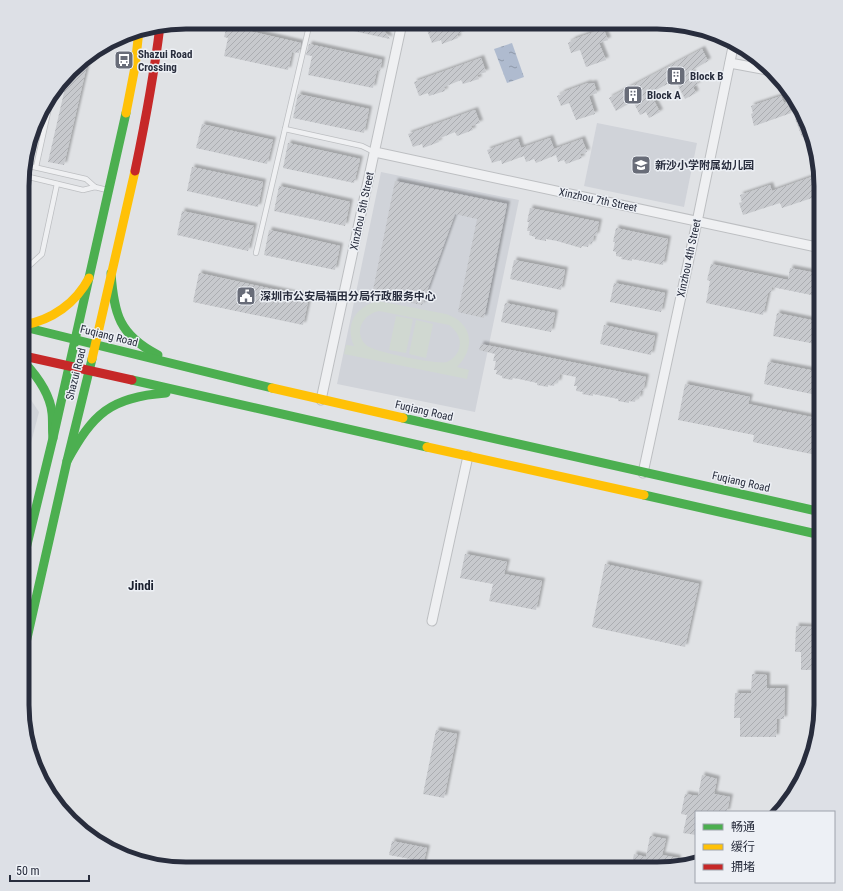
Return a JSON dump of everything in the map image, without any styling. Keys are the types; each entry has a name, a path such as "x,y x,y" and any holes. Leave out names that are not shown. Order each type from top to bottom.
{"main road":[{"name":"Shazui Road","path":"29,632 67,461 96,345 147,116 159,31"},
{"name":"Shazui Road","path":"29,537 109,190 129,98 138,36"},
{"path":"112,273 114,304 117,315 122,325 132,338 153,353 186,368"},
{"path":"29,324 40,321 59,311 77,296 84,288 89,278"},
{"name":"Fuqiang Road","path":"29,327 186,368 321,400 814,510"},
{"path":"29,357 814,533"},
{"path":"29,368 40,382 48,400 52,414 53,438"},
{"path":"67,461 81,436 94,420 109,408 126,400 145,394 184,392"}],"street":[{"name":"Xinzhou 5th Street","path":"321,400 401,29"},
{"name":"Xinzhou 4th Street","path":"643,473 733,48"},
{"path":"730,62 762,69"},
{"name":"Xinzhou 7th Street","path":"375,152 814,247"},
{"path":"432,621 468,456"}],"lane":[{"path":"256,253 308,29"},
{"path":"36,168 49,110"},
{"path":"285,129 362,146 375,152"},
{"path":"30,166 86,179 94,187"},
{"path":"29,177 83,190 94,187 109,190"},
{"path":"29,265 42,254 57,184"}],"shaded area":[{"name":"新沙小学附属幼儿园","path":"597,123 697,143 684,207 584,186"},
{"path":"381,172 519,200 475,412 337,384"},
{"path":"378,301 446,314 462,323 469,337 469,344 463,360 457,367 469,370 467,379 344,354 346,345 354,346 351,331 354,318 363,307","holes":["379,311 449,325 458,336 460,345 456,355 447,362 419,360 380,351 366,345 360,335 360,329 364,320 368,316"]},
{"path":"396,316 413,319 406,353 389,350"},
{"path":"416,320 433,324 426,358 409,354"},
{"path":"29,397 39,412 29,451"}],"water":[{"path":"512,43 524,77 507,83 494,49"}],"building":[{"path":"226,29 240,29 301,43 299,53 292,52 288,70 224,56 228,38 224,37"},
{"path":"344,29 383,29 390,39"},
{"path":"470,29 457,34 458,38 442,44 441,40 432,43 427,30"},
{"path":"599,30 604,30 608,40 599,43 606,60 586,67 580,50 571,53 568,43 572,40"},
{"path":"309,44 382,60 380,71 377,70 373,88 308,75 312,56 306,55"},
{"path":"702,49 708,61 691,71 698,84 693,87 696,93 685,99 675,80 650,93 660,112 649,118 646,112 640,115 633,101 616,111 609,98"},
{"path":"481,58 486,72 477,75 479,79 463,84 461,80 444,87 445,91 429,96 428,93 419,96 414,82"},
{"path":"87,63 64,165 48,162 66,84"},
{"path":"588,83 594,83 597,93 589,96 595,114 576,120 569,103 561,106 557,96 562,94 561,93"},
{"path":"298,94 369,109 364,133 293,118"},
{"path":"781,96 784,103 787,102 791,113 754,126 751,106"},
{"path":"475,110 480,123 471,126 473,130 457,136 455,132 438,139 439,142 423,148 422,144 413,147 408,134"},
{"path":"798,118 806,135 802,137 795,119"},
{"path":"202,124 273,140 267,164 196,148"},
{"path":"550,138 554,149 582,139 587,152 580,154 582,158 566,164 564,160 558,162 556,155 536,163 534,159 526,162 524,156 502,164 501,160 492,163 487,150 518,139 521,148"},
{"path":"288,143 360,159 354,183 283,168"},
{"path":"192,167 263,182 258,207 187,191"},
{"path":"814,176 814,197 782,208 780,203 743,215 739,203 742,202 740,195 770,185 772,191"},
{"path":"395,181 507,204 484,318 458,312 477,219 455,214 422,305 372,295"},
{"path":"279,186 350,202 345,226 274,211"},
{"path":"530,208 599,222 596,236 594,235 592,244 589,243 588,247 582,246 581,248 557,241 535,239 535,237 529,235 530,231 527,231"},
{"path":"182,211 254,226 248,251 177,235"},
{"path":"616,228 668,239 663,265 632,259 632,261 621,259 622,257 616,256 616,252 613,251 615,242 613,242"},
{"path":"269,230 340,246 335,270 264,255"},
{"path":"514,260 565,270 561,290 510,279"},
{"path":"711,264 788,280 790,268 814,273 814,296 772,287 771,293 768,293 763,315 706,303 710,281 707,280"},
{"path":"199,273 309,297 303,325 193,302"},
{"path":"614,283 665,293 661,312 610,302"},
{"path":"505,303 555,313 551,332 501,322"},
{"path":"777,313 814,321 814,344 773,336"},
{"path":"604,325 655,336 651,355 600,344"},
{"path":"481,344 646,377 643,391 641,390 639,399 636,398 635,402 629,401 629,403 618,401 618,399 593,394 593,396 582,394 583,392 576,391 577,386 574,386 576,377 560,374 558,383 555,382 554,386 548,385 548,387 519,379 513,378 512,380 502,378 502,376 496,374 497,370 494,370 496,361 493,361 495,354 479,350"},
{"path":"768,362 814,371 814,395 764,384"},
{"path":"685,384 750,397 748,404 814,418 814,455 753,442 754,435 678,420"},
{"path":"465,554 507,562 504,574 542,581 536,610 489,601 493,584 460,578"},
{"path":"605,564 699,584 685,647 592,627"},
{"path":"814,607 814,670 801,670 801,652 795,652 796,626 813,627"},
{"path":"752,674 767,675 767,688 785,688 784,719 777,719 776,737 740,737 740,718 734,718 735,693 751,693"},
{"path":"436,730 457,734 444,798 423,794"},
{"path":"702,775 717,779 714,794 730,797 727,811 695,811 695,835 683,833 687,815 681,814 685,794 698,796"},
{"path":"650,836 666,839 662,855 678,858 677,861 667,862 632,862 634,854 646,857"},
{"path":"392,841 427,848 424,862 409,862 410,859 389,855"}],"traffic: fast":[{"path":"29,536 53,438 126,113"},
{"path":"111,273 114,300 121,322 135,340 158,355"},
{"path":"29,328 272,388"},
{"path":"29,629 67,461 92,359"},
{"path":"29,368 38,379 49,399 52,413 53,438"},
{"path":"132,380 427,447"},
{"path":"67,461 86,431 105,411 117,404 131,399 147,395 166,393"},
{"path":"403,418 814,510"},
{"path":"644,495 814,533"}],"traffic: slow":[{"path":"126,113 135,67 138,36"},
{"path":"92,359 135,171"},
{"path":"29,324 53,315 70,303 84,287 89,278"},
{"path":"272,388 403,418"},
{"path":"427,447 644,495"}],"traffic: jam":[{"path":"135,171 149,99 159,31"},
{"path":"29,357 132,380"}],"place":[{"name":"Shazui Road Crossing","path":"124,60"},
{"name":"Block B","path":"676,76"},
{"name":"Block A","path":"633,95"},
{"name":"新沙小学附属幼儿园","path":"641,165"},
{"name":"深圳市公安局福田分局行政服务中心","path":"246,296"}],"district":[{"name":"Jindi","path":"141,585"}]}
